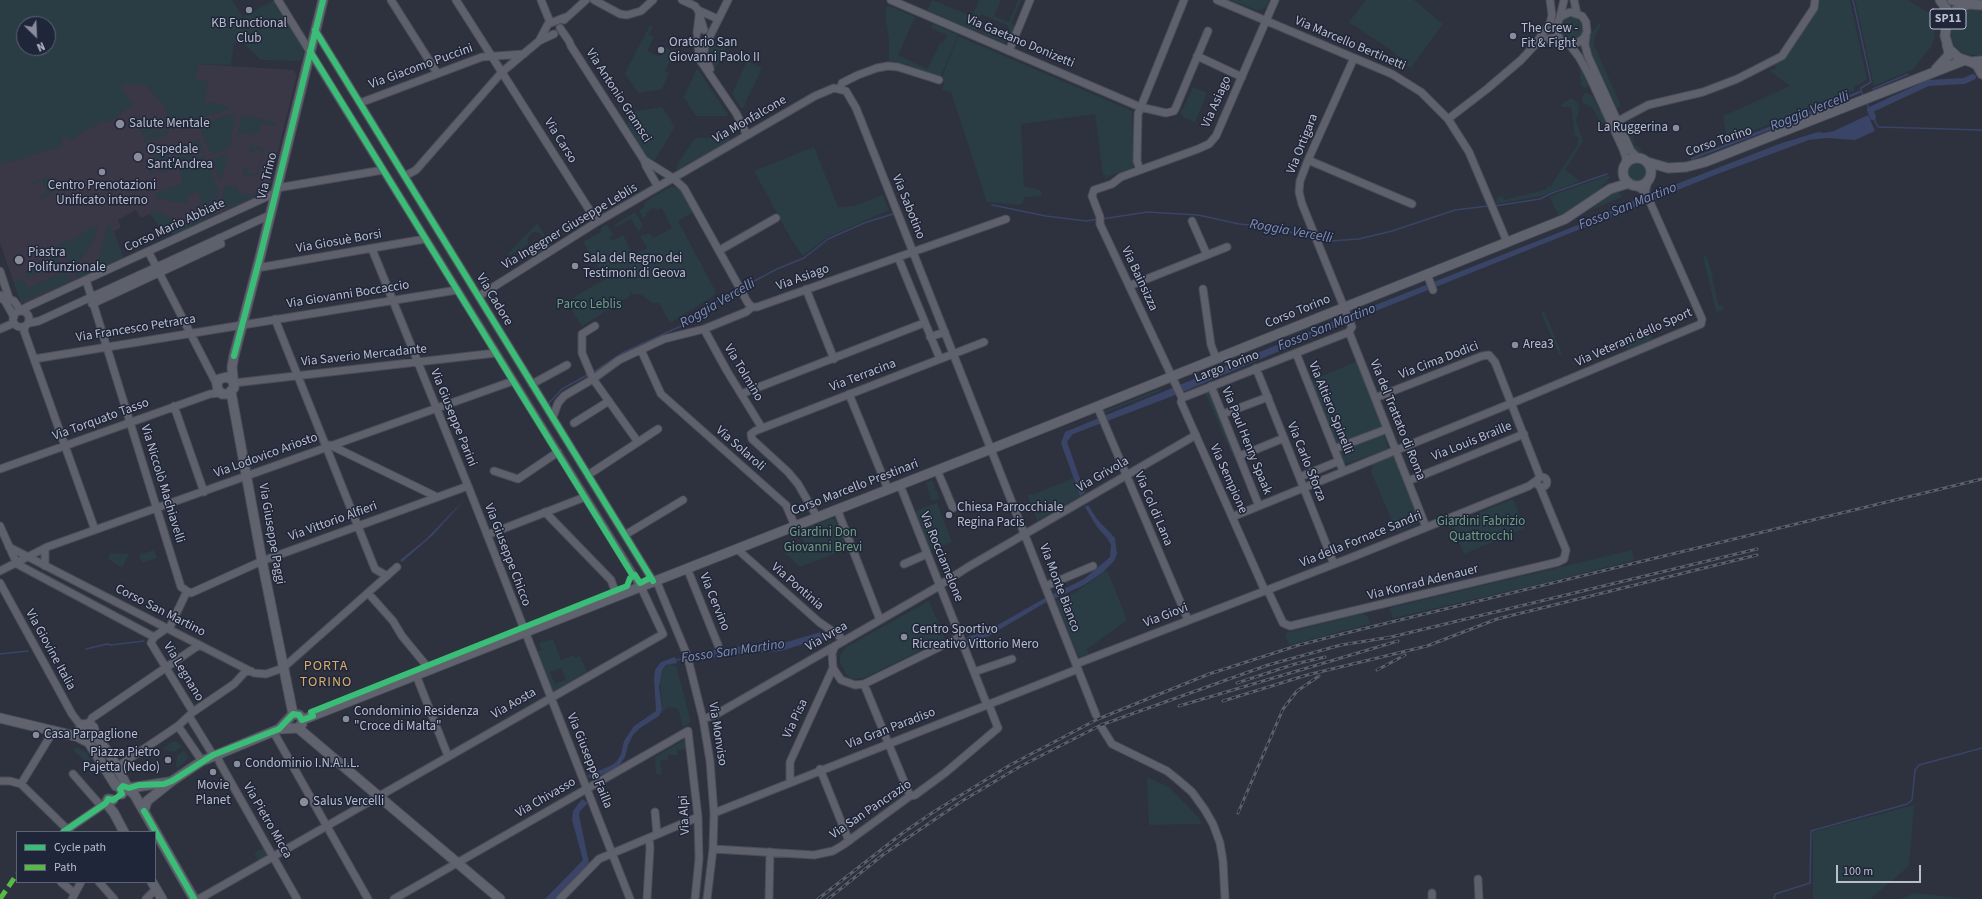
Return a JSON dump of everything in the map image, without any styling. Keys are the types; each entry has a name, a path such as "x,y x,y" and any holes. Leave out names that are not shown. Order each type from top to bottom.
{"main road":[{"name":"Via Trino","path":"225,385 232,367 242,324 258,268 323,0"},
{"path":"1940,0 1951,15"},
{"path":"1952,0 1978,4"},
{"name":"SP11","path":"1978,4 1961,6 1951,15 1945,29 1946,44 1954,54 1977,65 1982,74"},
{"name":"Corso Torino","path":"1932,72 1943,63 1948,56 1949,52 1946,44"},
{"name":"Corso Torino","path":"1610,189 1649,179 1655,172 1668,168 1686,167 1705,162 1932,72 1968,61 1982,61"},
{"name":"Corso Torino","path":"991,449 1216,358 1428,278 1507,242 1565,219 1610,189 1631,160 1643,160 1668,168"},
{"path":"1643,160 1651,169 1649,179"},
{"path":"1625,169 1633,184"},
{"name":"Via Giuseppe Paggi","path":"225,385 234,404 262,561 295,722"},
{"name":"Corso Marcello Prestinari","path":"216,754 276,730 283,730 295,722 416,676 640,586 991,449"},
{"path":"0,718 58,731 83,732 92,738 95,734 117,767 126,789 144,811 155,831"},
{"path":"295,722 378,796 500,899"},
{"path":"83,732 116,786 126,789"},
{"path":"123,831 107,804 126,789 139,785 164,784 216,754"},
{"path":"144,811 147,801 172,780"},
{"path":"156,832 194,899"},
{"path":"154,886 162,899"}],"street":[{"path":"278,0 640,586"},
{"path":"391,0 438,73"},
{"name":"Via Carso","path":"456,0 597,222"},
{"path":"541,0 550,24 557,31"},
{"path":"539,41 550,24 566,17 586,0"},
{"path":"594,0 620,14 627,15 641,11 653,0"},
{"path":"682,0 695,6 698,10 718,21"},
{"path":"728,0 718,21 704,35 700,60 712,75 739,117 747,135"},
{"name":"Via Gaetano Donizetti","path":"891,0 1140,107 1166,113 1174,110 1208,31"},
{"path":"1010,51 1030,0"},
{"path":"1140,170 1137,162 1138,114 1184,0"},
{"name":"Via Marcello Bertinetti","path":"1217,0 1406,81 1434,104 1448,119 1469,152 1507,242"},
{"name":"Via Asiago","path":"1094,190 1112,184 1121,177 1209,144 1216,136 1275,0"},
{"path":"1448,119 1487,89 1509,68 1546,22 1549,8 1546,0"},
{"path":"1509,68 1521,60 1534,46 1550,23 1552,15 1550,0"},
{"path":"1562,40 1557,34 1556,28 1564,0"},
{"path":"1574,0 1578,14 1586,22 1585,45 1588,56 1631,151 1643,160"},
{"path":"1618,121 1648,105 1703,92 1737,79 1782,56 1814,8 1815,0"},
{"path":"698,10 704,35 704,52 712,75"},
{"path":"1560,17 1570,12 1578,14"},
{"path":"405,176 416,170 502,72 539,41 557,31 566,17"},
{"path":"550,24 549,33 557,31"},
{"name":"Via Cadore","path":"315,30 546,407 655,581"},
{"name":"Via Antonio Gramsci","path":"557,31 569,41 644,160 658,187"},
{"path":"1569,44 1579,42 1586,36"},
{"path":"1534,46 1542,40 1552,38 1562,40 1569,44 1579,56 1624,149 1626,158 1625,169"},
{"name":"Via Giacomo Puccini","path":"360,103 482,57 524,54"},
{"path":"1197,56 1242,77"},
{"name":"Via Ortigara","path":"1350,323 1302,204 1300,181 1354,58"},
{"name":"Via Monfalcone","path":"673,178 825,91 843,90 842,83 858,76 888,66 898,67 939,80"},
{"name":"Via Sabotino","path":"843,90 856,108 991,449"},
{"name":"Via Antonio Gramsci","path":"644,160 673,178 684,188 752,307"},
{"path":"1308,160 1412,204"},
{"name":"Corso Mario Abbiate","path":"23,311 25,308 276,191 383,170"},
{"name":"Via Ingegner Giuseppe Leblis","path":"479,296 597,222 673,178"},
{"path":"1633,184 1645,192 1649,179"},
{"name":"Via Bainsizza","path":"1094,190 1092,196 1100,220 1171,376"},
{"name":"Via Veterani dello Sport","path":"1512,403 1702,322 1645,192"},
{"path":"0,296 6,301 18,327 27,325 91,301 156,270 221,244 219,238 270,215"},
{"path":"720,250 776,218"},
{"name":"Via Asiago","path":"553,417 558,404 564,396 592,375 619,360 664,339 704,329 746,312 752,307 757,308 806,289 1006,219"},
{"path":"1192,221 1207,255"},
{"name":"Via Giosuè Borsi","path":"258,268 425,239"},
{"path":"1129,286 1227,247"},
{"name":"Via Giuseppe Parini","path":"372,249 468,486"},
{"path":"148,251 188,333 209,371 225,385"},
{"path":"898,257 940,359"},
{"path":"0,271 9,298"},
{"path":"1428,278 1433,290"},
{"path":"86,280 91,301"},
{"path":"806,289 834,359"},
{"name":"Via Giovanni Boccaccio","path":"242,324 458,290"},
{"path":"1203,290 1211,345 1216,358"},
{"path":"0,296 9,298 16,303 29,317 24,331 95,530"},
{"name":"Via Niccolò Machiavelli","path":"91,301 184,589"},
{"path":"0,329 14,320 17,312 23,311"},
{"path":"275,319 328,446 375,569 387,576"},
{"path":"741,394 924,323"},
{"name":"Via del Trattato di Roma","path":"1350,323 1352,327 1349,332 1426,527"},
{"name":"Via Francesco Petrarca","path":"34,359 242,324"},
{"path":"595,326 584,332 582,337 582,353 592,375 638,442"},
{"name":"Via Tolmino","path":"704,329 762,428"},
{"path":"930,337 945,332"},
{"name":"Largo Torino","path":"1180,396 1211,386 1349,332"},
{"name":"Via Terracina","path":"817,517 798,484 788,472 752,439 752,434 762,428 984,342"},
{"name":"Via Solaroli","path":"641,350 661,394 786,505 796,526"},
{"name":"Via Saverio Mercadante","path":"225,385 496,353"},
{"name":"Via Altiero Spinelli","path":"1296,353 1343,471"},
{"name":"Via Cima Dodici","path":"1375,398 1482,356 1490,356 1495,362 1512,403"},
{"path":"532,384 567,365"},
{"name":"Via Carlo Sforza","path":"1256,368 1334,564"},
{"name":"Via Sempione","path":"1171,376 1232,517 1266,591 1283,623"},
{"name":"Via Lodovico Ariosto","path":"0,571 45,548 247,477 328,446 513,380"},
{"name":"Via Torquato Tasso","path":"0,469 210,394 225,385"},
{"name":"Via Paul Henry Spaak","path":"1211,386 1259,506"},
{"path":"849,394 888,490"},
{"path":"1223,414 1268,397"},
{"path":"574,423 609,401"},
{"path":"1232,517 1512,403 1541,483"},
{"path":"174,406 204,492"},
{"name":"Via Col di Lana","path":"1097,406 1188,620"},
{"path":"588,475 658,428"},
{"path":"1334,449 1387,429"},
{"name":"Via Louis Braille","path":"1408,481 1524,434"},
{"name":"Via Grivola","path":"940,585 1080,501 1196,435"},
{"path":"1240,456 1284,438"},
{"path":"328,446 437,497"},
{"name":"Via Monte Bianco","path":"991,449 1096,715"},
{"path":"494,471 518,479 558,452"},
{"path":"1300,477 1339,461"},
{"path":"937,470 953,508"},
{"name":"Via della Fornace Sandri","path":"1266,591 1530,486 1541,483"},
{"name":"Via Konrad Adenauer","path":"1283,623 1290,626 1301,625 1558,562 1564,559 1566,555 1541,483"},
{"name":"Via Rocciamelone","path":"900,485 974,672 998,728"},
{"name":"Via Vittorio Alfieri","path":"184,589 192,593 262,561 468,486"},
{"name":"Via Giuseppe Chicco","path":"468,486 524,632"},
{"path":"487,535 585,497"},
{"path":"625,535 683,500"},
{"path":"837,509 880,620"},
{"path":"545,512 611,580 617,596"},
{"path":"0,526 16,564"},
{"name":"Corso San Martino","path":"9,547 251,671 266,674 283,668"},
{"path":"45,548 45,566"},
{"name":"Via Pontinia","path":"737,549 819,622 844,641"},
{"path":"904,564 927,554"},
{"name":"Corso San Martino","path":"16,564 154,637"},
{"path":"1046,586 1093,566"},
{"path":"283,668 397,567"},
{"name":"Via Cervino","path":"687,568 718,645"},
{"name":"Via Monviso","path":"655,581 688,658 703,719 710,761 714,813 713,849 706,899"},
{"name":"Via Giovine Italia","path":"0,584 83,732"},
{"name":"Via Ivrea","path":"703,719 715,715 940,585"},
{"name":"Via Aosta","path":"199,899 550,697 663,634 640,586"},
{"path":"168,629 184,589"},
{"name":"Via Giovi","path":"1077,667 1188,620 1266,591"},
{"path":"368,593 393,621 402,636 430,670"},
{"name":"Via Legnano","path":"168,629 154,637 152,643 191,714"},
{"name":"Via Giuseppe Failla","path":"524,632 630,899"},
{"path":"835,646 832,653 833,668 841,680 855,685 864,684 960,637"},
{"path":"83,732 92,718 199,645"},
{"path":"974,672 1012,659"},
{"name":"Via Gran Paradiso","path":"714,813 820,769 988,705 1077,667"},
{"name":"Via Pisa","path":"790,781 790,762 833,668"},
{"path":"117,767 178,726 191,714 234,684 245,672 251,671"},
{"path":"416,676 448,756"},
{"path":"864,684 910,796"},
{"path":"191,714 216,754"},
{"path":"178,726 202,761"},
{"name":"Via San Pancrazio","path":"713,849 822,854 833,851 910,796 915,795 946,773 998,728"},
{"path":"1102,728 1112,744 1166,771 1192,792 1205,810 1213,824 1220,843 1223,861 1225,899"},
{"path":"276,730 326,826 368,899"},
{"path":"21,784 58,731"},
{"name":"Via Chivasso","path":"394,899 587,788 619,772 688,731"},
{"name":"Via Alpi","path":"688,731 698,817 699,860 695,899"},
{"name":"Via Pietro Micca","path":"216,754 297,899"},
{"path":"820,769 849,841"},
{"path":"0,781 10,781 21,784 69,830 107,804 73,774"},
{"path":"655,812 657,834"},
{"path":"560,899 599,859 698,817"},
{"path":"647,899 650,848 649,838"},
{"path":"769,899 770,852"},
{"path":"1478,880 1479,899"},
{"path":"62,883 73,896 80,883"},
{"path":"101,883 114,899"},
{"path":"146,899 154,886"}],"shaded area":[{"name":"Ospedale Sant'Andrea","path":"199,64 293,70 297,75 268,191 173,235 170,230 163,232 150,214 141,218 136,210 118,220 121,228 114,231 123,258 25,303 21,303 0,243 0,74"}],"green space":[{"path":"0,0 232,0 243,17 274,0 303,48 304,53 301,61 261,60 242,42 234,43 231,65 199,64 195,79 208,82 204,102 224,105 229,109 171,128 164,105 145,84 120,85 133,104 111,121 104,120 70,140 66,136 61,138 63,146 2,164 2,161 0,161"},
{"path":"932,0 972,16 979,0 1001,0 994,16 1009,22 1018,0 1021,0 1011,24 1016,26 1010,39 1004,43 927,10","holes":["981,14 1009,26 1003,40 975,28"]},
{"path":"1230,0 1269,0 1266,7 1259,11"},
{"path":"1366,0 1414,0 1443,24 1411,68 1395,58 1397,54 1349,22"},
{"path":"1818,0 1850,0 1867,80 1854,87 1854,91 1727,141 1723,116 1790,86 1770,71 1776,68 1774,62"},
{"path":"1855,0 1908,0 1934,16 1935,36 1931,47 1912,70 1874,86"},
{"path":"887,5 915,17 898,55 927,69 941,42 943,43 947,35 931,28 933,24 958,35 940,78 906,64 889,62 889,39 885,16"},
{"path":"1970,8 1982,8 1982,55 1979,56 1966,54 1960,51 1955,46 1950,33 1951,26 1958,14"},
{"path":"1572,17 1580,21 1584,29 1580,37 1572,41 1564,37 1560,29 1564,21"},
{"path":"1600,22 1600,27 1595,36 1594,45 1621,106 1617,108 1590,50 1590,35"},
{"path":"650,25 653,26 649,35 654,37 647,51 660,57 665,47 674,52 665,71 669,73 662,89 638,93 625,73"},
{"path":"958,36 1132,111 1134,165 1132,168 1109,176 1106,180 1105,175 1103,175 1095,114 1021,124 1024,186 1040,190 1042,196 1025,197 1021,205 987,202 951,92 942,90 945,79 942,77"},
{"path":"716,42 726,47 714,71 710,65 707,51 710,43"},
{"path":"747,61 762,68 743,108 741,108 732,94"},
{"path":"1579,63 1589,83 1586,88 1581,86"},
{"path":"697,68 729,116 696,116 684,97"},
{"path":"1193,87 1207,93 1195,122 1183,117 1179,110 1182,111"},
{"path":"1585,93 1592,95 1608,124 1600,122 1593,108 1583,103 1582,98"},
{"path":"1569,99 1573,99 1578,103 1579,108 1576,121 1583,141 1565,170 1580,181 1541,196 1496,204 1497,197 1503,196 1504,200 1545,190 1548,186 1550,187 1579,143 1577,141 1579,138 1574,135 1570,137 1571,135 1575,134 1571,107 1563,107 1561,105"},
{"path":"662,107 675,127 655,160 647,158 627,125 632,112"},
{"path":"232,114 236,115 229,148 211,155 199,124"},
{"path":"242,115 277,123 276,126 261,123 259,133 255,132 254,135 239,132 236,141"},
{"path":"162,116 166,127 143,135 140,132"},
{"path":"1634,119 1634,121 1630,123 1635,146 1638,146 1642,152 1661,161 1681,158 1659,163 1649,156 1636,151 1626,129 1628,123"},
{"path":"167,129 168,134 145,142 143,137"},
{"path":"729,137 731,140 677,170 677,165 695,138"},
{"path":"199,140 204,151 177,151 175,146 183,144 185,147 188,147 191,143"},
{"path":"250,145 265,149 257,177 243,174 245,165 249,174 256,175 263,153 257,149 248,154"},
{"path":"814,147 838,207 854,206 883,195 889,210 826,238 803,256 791,239 754,171"},
{"path":"169,152 170,154 150,174 145,160"},
{"path":"228,154 221,182 212,159"},
{"path":"175,156 205,156 206,158 158,174"},
{"path":"207,161 219,191 217,197 212,203 206,206 199,206 202,200 198,191 187,196 189,204 156,198 156,193 183,183 179,170"},
{"path":"1633,163 1641,163 1646,168 1644,179 1641,181 1633,181 1628,176 1628,168"},
{"path":"1609,175 1610,177 1597,193 1559,217 1550,198 1548,197"},
{"path":"46,177 49,178 56,187 55,190 40,201 39,198 48,193 42,181 32,185 31,183"},
{"path":"225,185 238,188 238,192 253,196 254,192 260,193 228,208 222,197"},
{"name":"Parco Leblis","path":"672,186 680,190 694,212 678,221 716,292 712,297 670,323 659,303 652,303 642,295 632,294 628,288 631,295 582,326 566,302 605,279 583,242 601,232 601,228 607,224 613,235 609,237 612,241 623,235 633,255 647,248 640,236 650,233 653,238 672,228 662,208 657,210 654,208 646,213 646,216 643,218 639,210 645,207 643,203"},
{"path":"1617,190 1622,197 1589,211"},
{"path":"156,211 175,219 174,224 184,226 189,220 188,225 207,216 207,211 215,211 216,214 173,235 170,230 163,232 150,213"},
{"path":"635,212 643,225 639,231 631,219 616,227 613,226"},
{"path":"537,223 551,246 539,253 537,249 544,244 544,237 540,233 533,232 528,237 528,245 509,256 508,254"},
{"path":"110,225 123,257 77,278 75,274 83,270 84,273 97,267 107,226"},
{"path":"93,226 98,227 93,241 85,255 79,261 71,265 57,246 66,240 69,243"},
{"path":"55,253 72,280 21,302 14,283 23,279 28,288 60,274 56,264 27,277 25,272 51,260 49,256"},
{"path":"1706,255 1713,276 1719,306 1722,305 1724,309 1716,312 1703,256"},
{"path":"1544,311 1562,354 1559,355 1541,312"},
{"path":"1650,331 1653,339 1627,350 1624,342"},
{"path":"1357,361 1382,423 1381,428 1337,444 1334,443 1310,381"},
{"path":"1162,388 1158,392 1102,414 1102,412"},
{"path":"1205,393 1211,393 1236,456 1233,457"},
{"path":"1384,434 1388,449 1348,463 1343,462 1339,451"},
{"path":"1394,454 1420,522 1397,532 1371,472 1374,463"},
{"path":"1073,478 1080,496 1037,521 1027,494 1032,495"},
{"path":"932,480 935,487 934,490 937,491 939,498 932,501 926,483"},
{"name":"Giardini Fabrizio Quattrocchi","path":"1513,499 1525,528 1464,554 1452,524"},
{"path":"937,503 952,542 930,550 915,511"},
{"name":"Giardini Don Giovanni Brevi","path":"832,518 835,520 845,542 839,545 841,551 800,567 785,553 805,545 799,531"},
{"path":"154,550 157,558 142,563 139,555"},
{"path":"1632,550 1634,560 1548,582 1393,618 1389,608"},
{"path":"111,553 129,554 122,568 108,559"},
{"path":"1107,570 1127,620 1087,649 1088,654 1079,657 1056,601 1076,592"},
{"name":"Centro Sportivo Ricreativo Vittorio Mero","path":"929,601 945,639 864,678 853,679 846,675 840,662 840,655 846,647"},
{"path":"1362,614 1368,617 1370,624 1289,645 1285,633"},
{"path":"553,639 561,660 574,655 575,658 580,656 587,672 553,691 538,651 542,650 539,643","holes":["561,668 566,680 555,684 550,672"]},
{"path":"672,663 673,666 676,665 691,722 683,727 678,709 669,707 662,712 660,679 663,668"},
{"path":"686,739 687,749 677,750 677,755 668,755 668,760 660,760 662,774 656,774 655,757"},
{"path":"176,741 182,747 174,752 162,749 170,743"},
{"path":"76,747 86,752 91,759 87,763 74,751"},
{"path":"184,750 189,758 176,769 177,756"},
{"path":"1147,777 1170,788 1199,818 1201,824 1149,825"},
{"path":"1914,805 1909,866 1870,899 1813,899 1813,832"},
{"path":"264,848 268,856 259,861 254,853"},
{"path":"1916,893 1972,899 1899,899"}],"water":[{"path":"1859,91 1860,93 1804,117 1691,160 1691,158"},
{"path":"1868,115 1875,131 1855,140 1827,138 1809,140 1720,173 1341,325 1178,394 1073,434 1067,442 1085,493 1080,496 1061,443 1065,432 1345,317 1593,219 1633,201 1779,144 1818,132 1824,133 1834,131"},
{"path":"467,497 433,535 402,562 400,560 425,540"},
{"path":"1088,505 1097,519 1115,538 1117,554 1114,561 1102,573 1084,585 1043,604 987,637 967,643 967,637 989,630 1045,598 1084,579 1110,557 1111,545 1097,527 1085,507"},
{"path":"821,632 832,635 828,641 816,640 781,651 735,654 694,661 692,654 732,647 780,644"},
{"path":"675,657 677,663 666,665 662,670 659,687 662,710 659,716 640,728 633,735 628,745 625,757 618,767 592,779 587,776 612,765 617,761 621,754 624,741 634,726 656,711 654,679 655,670 661,662"},
{"path":"582,799 588,803 580,811 579,815 589,863 556,899 545,899 583,860 572,820 573,811"}],"waterway":[{"path":"1853,0 1871,82 1861,88 1861,91"},
{"path":"1873,89 1908,74"},
{"path":"1873,117 1870,110 1928,83 1964,81 1973,77"},
{"name":"Roggia Vercelli","path":"1859,92 1861,91 1864,97"},
{"name":"Roggia Vercelli","path":"1866,102 1870,110"},
{"name":"Roggia Vercelli","path":"1869,119 1873,117 1878,127 1982,130"},
{"name":"Roggia Vercelli","path":"1494,206 1540,199 1552,193 1607,174"},
{"name":"Roggia Vercelli","path":"992,205 1046,216 1086,221 1098,219"},
{"name":"Roggia Vercelli","path":"1319,239 1330,241 1359,239 1392,231 1455,210 1488,206"},
{"name":"Roggia Vercelli","path":"1102,219 1147,212 1198,215 1239,224 1262,226 1313,237"},
{"name":"Roggia Vercelli","path":"743,287 777,269 804,258 828,239 864,223 893,214"},
{"name":"Roggia Vercelli","path":"592,373 622,353 681,326 705,308 738,290"},
{"name":"Roggia Vercelli","path":"548,404 562,389 589,374"},
{"name":"Roggia Vercelli","path":"86,649 107,644 111,645 144,641"},
{"name":"Roggia Vercelli","path":"0,654 28,651"},
{"name":"Fosso San Martino","path":"675,660 685,659"},
{"path":"1774,899 1775,894 1810,883 1811,831 1907,804 1912,800 1915,770 1919,765 1982,748"}],"railway":[{"path":"818,899 904,832 1010,765 1098,719 1209,674 1299,645 1346,633 1982,479"},
{"path":"1387,638 1757,549"},
{"path":"1223,701 1307,675 1427,646 1497,619 1757,555"},
{"path":"828,899 884,854 962,801 1019,767 1101,725 1268,665 1341,645 1391,637"},
{"path":"1179,706 1398,641"},
{"path":"1377,670 1405,655"},
{"path":"1237,683 1295,664 1325,657"},
{"path":"1238,813 1283,709 1297,691 1319,676"}],"marked path":[{"path":"0,899 16,875"}],"cycle path":[{"path":"234,356 260,257 323,0"},
{"path":"315,30 653,581"},
{"path":"310,51 633,576"},
{"path":"64,831 106,803 108,799 113,800 122,794 120,789 123,786 129,788 139,785 164,784 172,781 213,755 279,729 293,714 299,715 302,720 313,716 311,712 627,586 630,578 635,575 640,583 648,579 650,576"},
{"path":"144,811 155,831"},
{"path":"156,832 194,899"}],"place":[{"name":"KB Functional Club","path":"249,10"},
{"name":"The Crew - Fit & Fight","path":"1513,36"},
{"name":"Oratorio San Giovanni Paolo II","path":"661,50"},
{"name":"Salute Mentale","path":"120,124"},
{"name":"La Ruggerina","path":"1676,128"},
{"name":"Ospedale Sant'Andrea","path":"138,157"},
{"name":"Centro Prenotazioni Unificato interno","path":"102,172"},
{"name":"Piastra Polifunzionale","path":"19,260"},
{"name":"Sala del Regno dei Testimoni di Geova","path":"575,266"},
{"name":"Area3","path":"1515,345"},
{"name":"Chiesa Parrocchiale Regina Pacis","path":"949,515"},
{"name":"Centro Sportivo Ricreativo Vittorio Mero","path":"904,637"},
{"name":"Condominio Residenza \"Croce di Malta\"","path":"346,719"},
{"name":"Casa Parpaglione","path":"36,735"},
{"name":"Piazza Pietro Pajetta (Nedo)","path":"168,760"},
{"name":"Condominio I.N.A.I.L.","path":"237,764"},
{"name":"Movie Planet","path":"213,772"},
{"name":"Salus Vercelli","path":"304,802"}],"district":[{"name":"PORTA TORINO","path":"326,676"}]}
